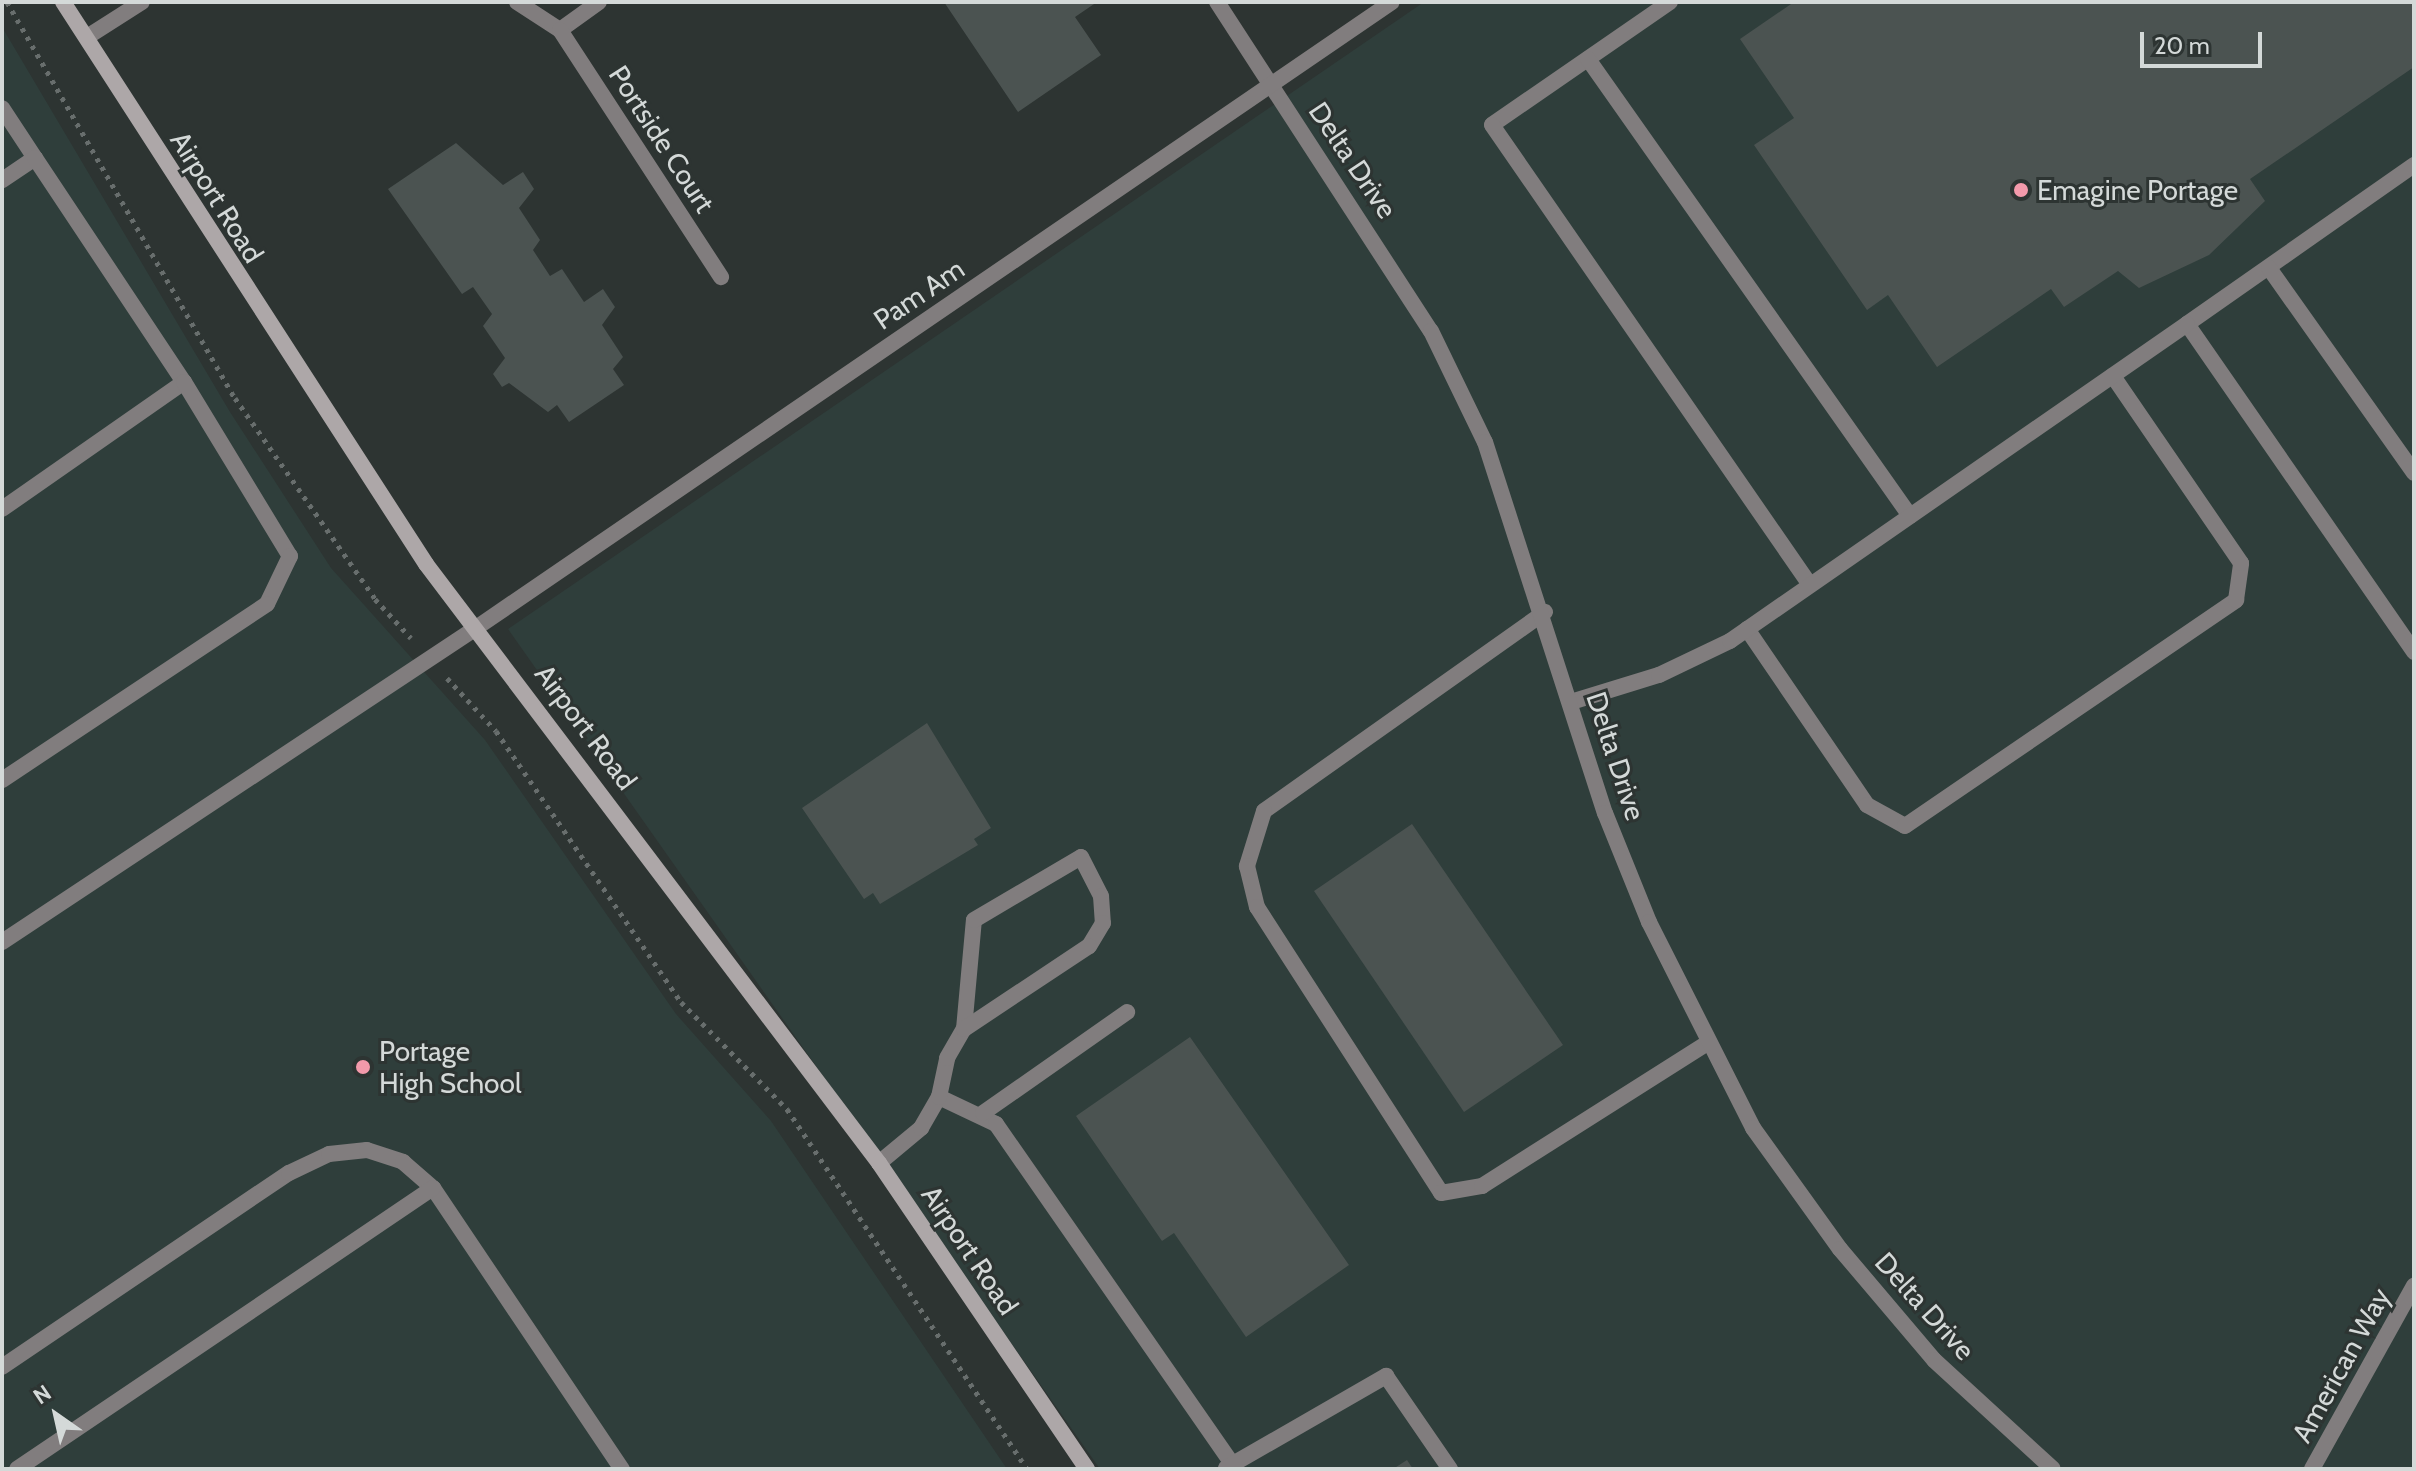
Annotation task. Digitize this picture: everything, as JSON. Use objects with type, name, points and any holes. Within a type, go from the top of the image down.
[{"type":"main road","name":"Airport Road","points":[[63,2],[261,317],[476,628],[879,1163],[1087,1469]]},
{"type":"street","points":[[87,37],[142,2]]},
{"type":"street","points":[[517,2],[560,30],[599,2]]},
{"type":"street","name":"Delta Drive","points":[[1217,2],[1431,331],[1485,442],[1545,612],[1605,813],[1707,1043],[1753,1128],[1840,1249],[1934,1360],[2053,1469]]},
{"type":"street","points":[[1670,2],[1492,125],[1810,585]]},
{"type":"street","name":"Pam Am","points":[[2,942],[476,628],[1388,3]]},
{"type":"street","name":"Portside Court","points":[[560,30],[721,277]]},
{"type":"street","points":[[1588,59],[1910,516]]},
{"type":"street","points":[[2,108],[184,382],[290,556],[267,604],[2,780]]},
{"type":"street","points":[[2,180],[35,158]]},
{"type":"street","points":[[1571,702],[1659,675],[1747,629],[2414,165]]},
{"type":"street","points":[[2269,268],[2414,473]]},
{"type":"street","points":[[2187,324],[2414,652]]},
{"type":"street","points":[[1747,629],[1867,805],[1905,826],[2236,600],[2241,563],[2113,376]]},
{"type":"street","points":[[2,509],[184,382]]},
{"type":"street","points":[[1545,612],[1264,811],[1247,866],[1257,907],[1441,1193],[1482,1186],[1707,1043]]},
{"type":"street","points":[[879,1163],[921,1128],[939,1097],[947,1058],[964,1029],[974,920],[1081,857],[1101,896],[1103,923],[1089,946],[964,1029]]},
{"type":"street","points":[[983,1113],[1127,1012]]},
{"type":"street","points":[[939,1097],[983,1113],[1228,1467],[1386,1376],[1450,1469]]},
{"type":"street","points":[[2,1367],[309,1162],[367,1150],[403,1162],[433,1188],[622,1469]]},
{"type":"street","points":[[17,1469],[433,1188]]},
{"type":"street","name":"American Way","points":[[2312,1469],[2414,1286]]},
{"type":"path","points":[[7,2],[235,398],[375,599],[496,731],[681,1002],[787,1109],[1027,1469]]},
{"type":"shaded area","points":[[1424,2],[2414,2],[2414,1469],[1100,1469],[508,629]]},
{"type":"shaded area","name":"Portage High School","points":[[2,27],[230,412],[331,568],[485,740],[676,1014],[771,1121],[1007,1469],[2,1469]]},
{"type":"building","points":[[944,2],[1097,2],[1075,17],[1101,55],[1018,112]]},
{"type":"building","name":"Emagine Portage","points":[[1794,2],[2414,2],[2414,67],[2250,179],[2265,201],[2209,255],[2139,288],[2118,271],[2064,307],[2051,289],[1937,367],[1888,295],[1867,310],[1754,145],[1794,118],[1740,39]]},
{"type":"building","points":[[456,143],[503,185],[523,172],[534,189],[519,208],[540,240],[533,250],[550,276],[562,269],[584,302],[603,289],[615,307],[602,325],[623,357],[613,369],[624,385],[569,422],[557,405],[548,412],[509,383],[502,387],[493,374],[505,358],[483,326],[492,314],[473,287],[462,294],[388,189]]},
{"type":"building","points":[[927,723],[991,828],[974,839],[978,845],[880,904],[873,893],[864,899],[802,808]]},
{"type":"building","points":[[1412,824],[1563,1045],[1464,1112],[1314,891]]},
{"type":"building","points":[[1190,1037],[1349,1265],[1246,1337],[1174,1233],[1162,1241],[1076,1116]]},
{"type":"building","points":[[1407,1460],[1413,1469],[1393,1469]]},
{"type":"place","name":"Emagine Portage","points":[[2021,190]]},
{"type":"place","name":"Portage High School","points":[[363,1067]]}]
